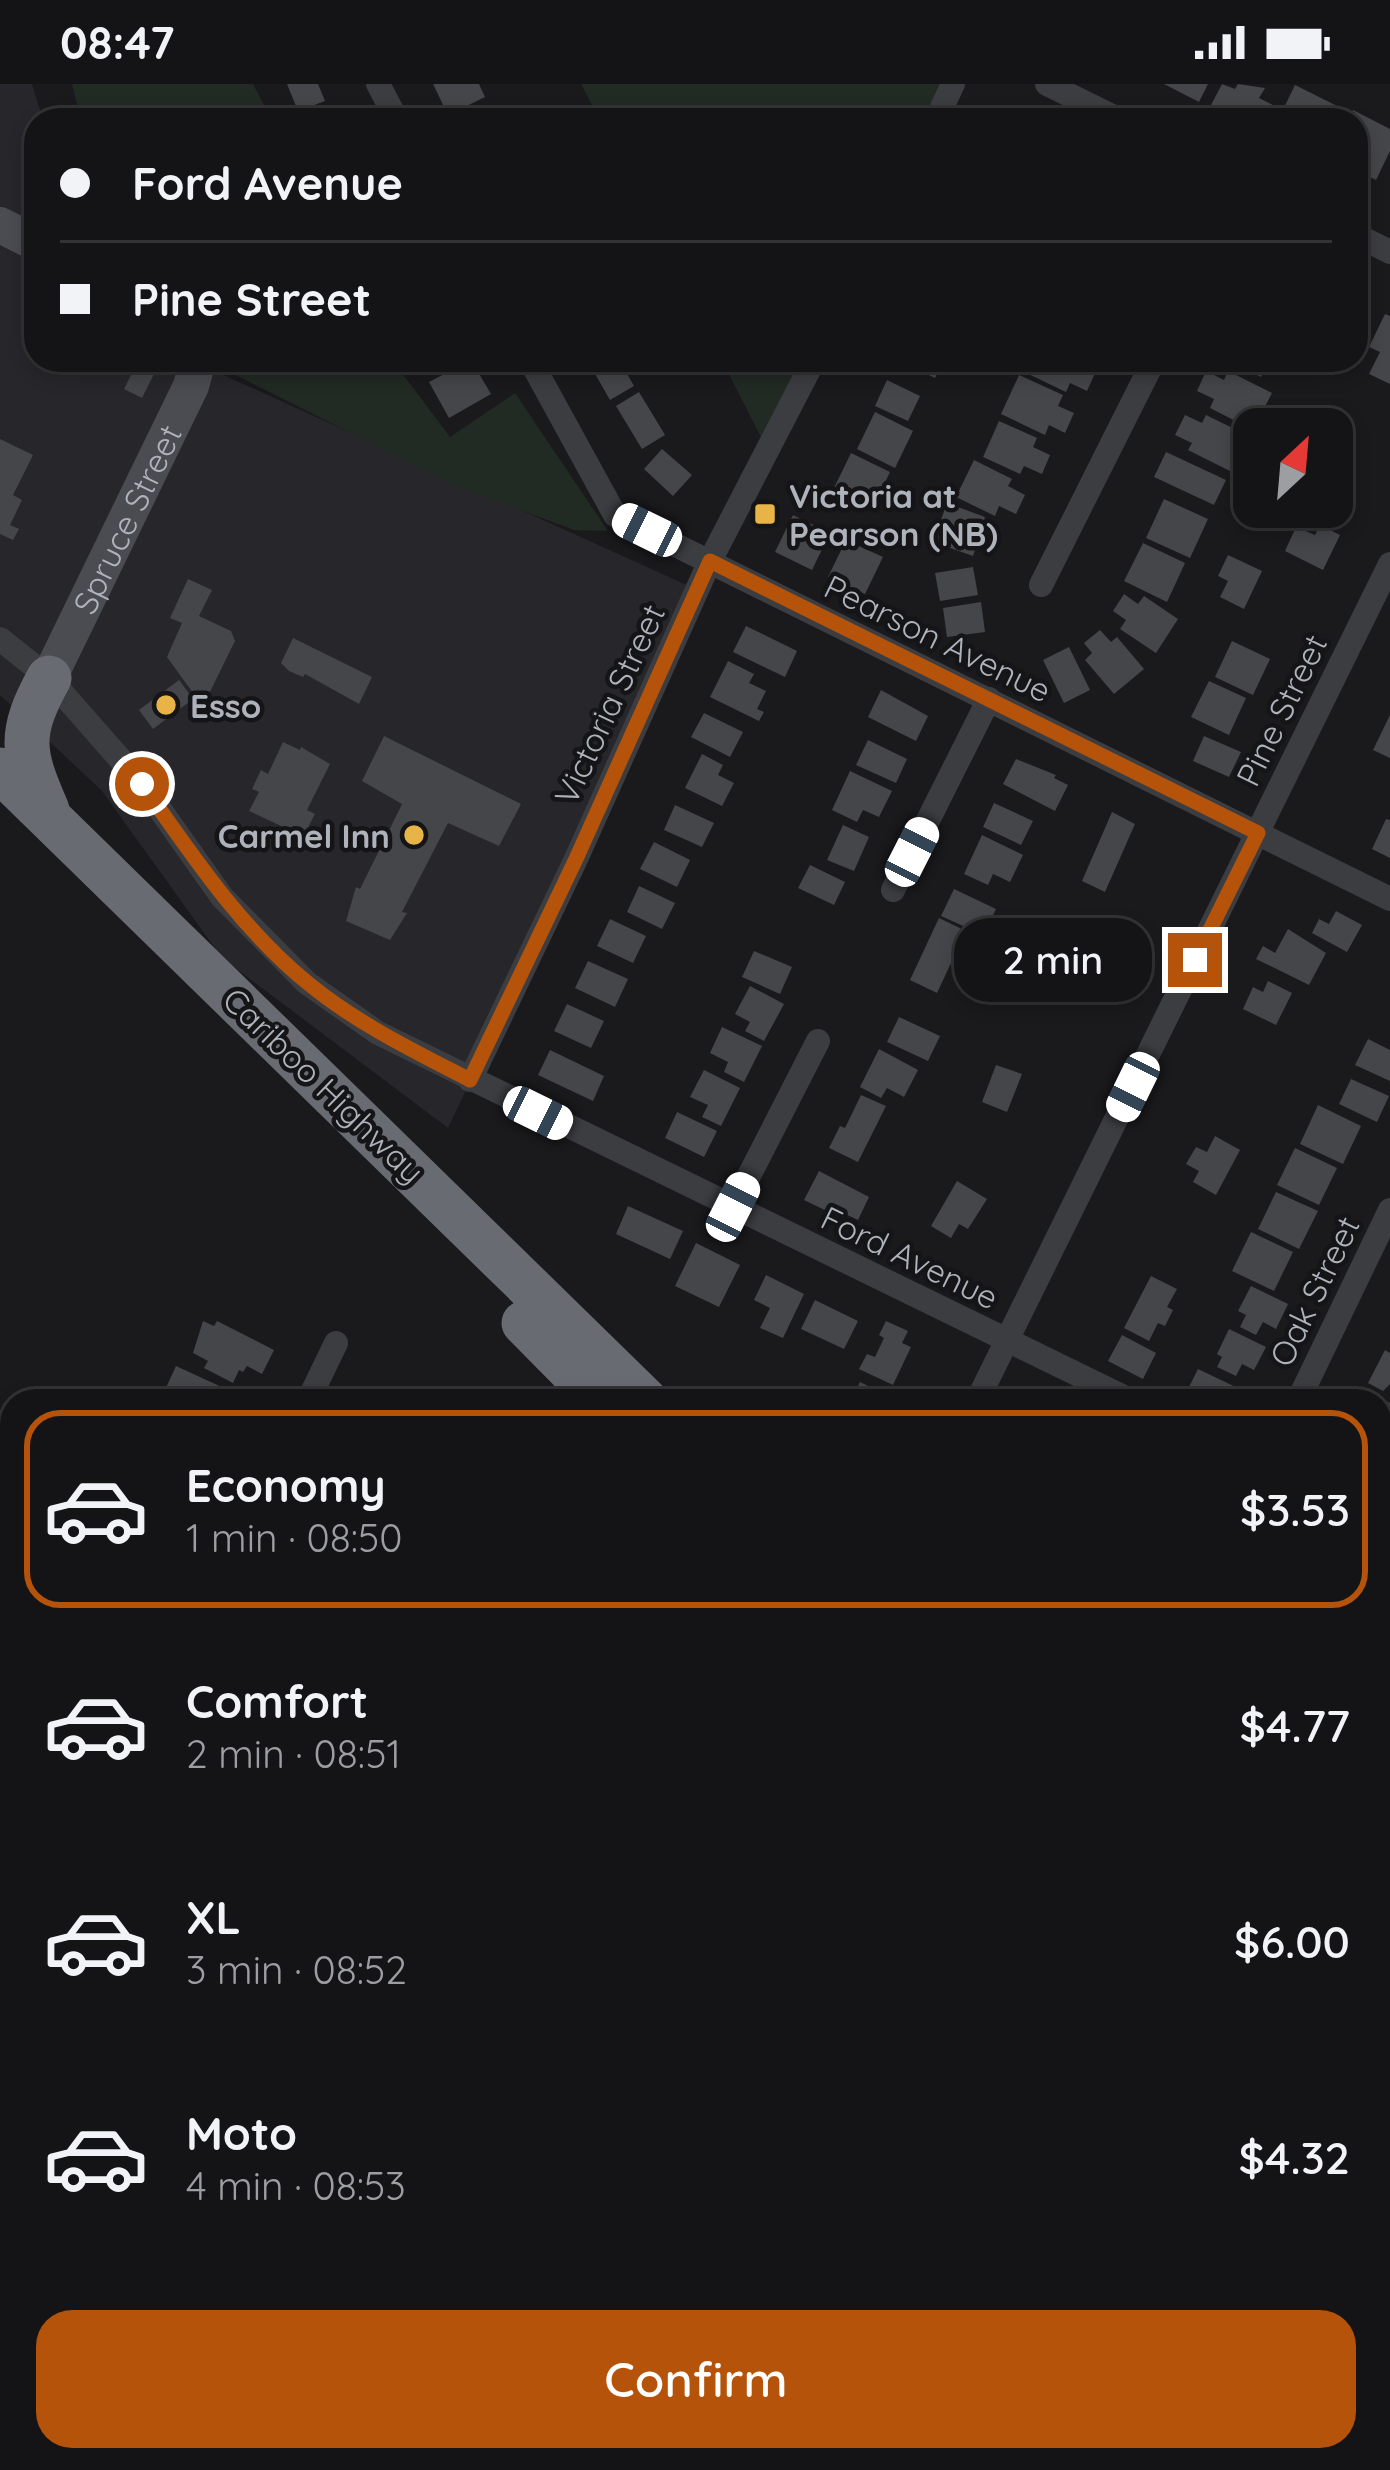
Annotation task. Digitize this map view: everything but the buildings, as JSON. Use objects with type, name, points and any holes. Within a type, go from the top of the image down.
[{"type":"highway","points":[[26,702],[28,765],[50,818]]},
{"type":"highway","name":"Cariboo Highway","points":[[0,770],[634,1389]]},
{"type":"highway","name":"Cariboo Highway","points":[[0,808],[589,1389]]},
{"type":"street","points":[[1047,84],[1096,108]]},
{"type":"street","name":"Spruce Street","points":[[26,702],[194,372]]},
{"type":"street","name":"Pearson Avenue","points":[[537,372],[615,514],[1390,899]]},
{"type":"street","name":"Victoria Street","points":[[470,1080],[710,561],[808,372]]},
{"type":"street","points":[[1041,585],[1148,372]]},
{"type":"street","name":"Pine Street","points":[[983,1389],[1390,564]]},
{"type":"street","name":"Ford Avenue","points":[[0,639],[26,702],[142,784],[222,897],[308,983],[378,1033],[1107,1389]]},
{"type":"street","points":[[892,890],[988,699]]},
{"type":"street","points":[[733,1207],[818,1040]]},
{"type":"street","name":"Oak Street","points":[[1304,1389],[1390,1210]]},
{"type":"street","points":[[314,1389],[336,1343]]},
{"type":"shaded area","points":[[0,84],[32,84],[39,108],[24,108],[24,372],[217,372],[702,592],[448,1128],[222,958],[102,791],[0,695]]},
{"type":"shaded area","points":[[72,84],[253,84],[266,108],[78,108]]},
{"type":"shaded area","points":[[581,84],[950,84],[939,108],[594,108]]},
{"type":"shaded area","points":[[230,372],[401,372],[450,437],[515,393],[608,531],[574,530],[456,486]]},
{"type":"shaded area","points":[[728,372],[811,372],[771,457]]},
{"type":"place","name":"Victoria at Pearson (NB)","points":[[765,514]]},
{"type":"place","name":"Esso","points":[[166,705]]},
{"type":"place","name":"Carmel Inn","points":[[414,835]]},
{"type":"route","points":[[142,784],[222,897],[308,983],[378,1033],[470,1080],[710,561],[1258,833],[1195,960]]}]
